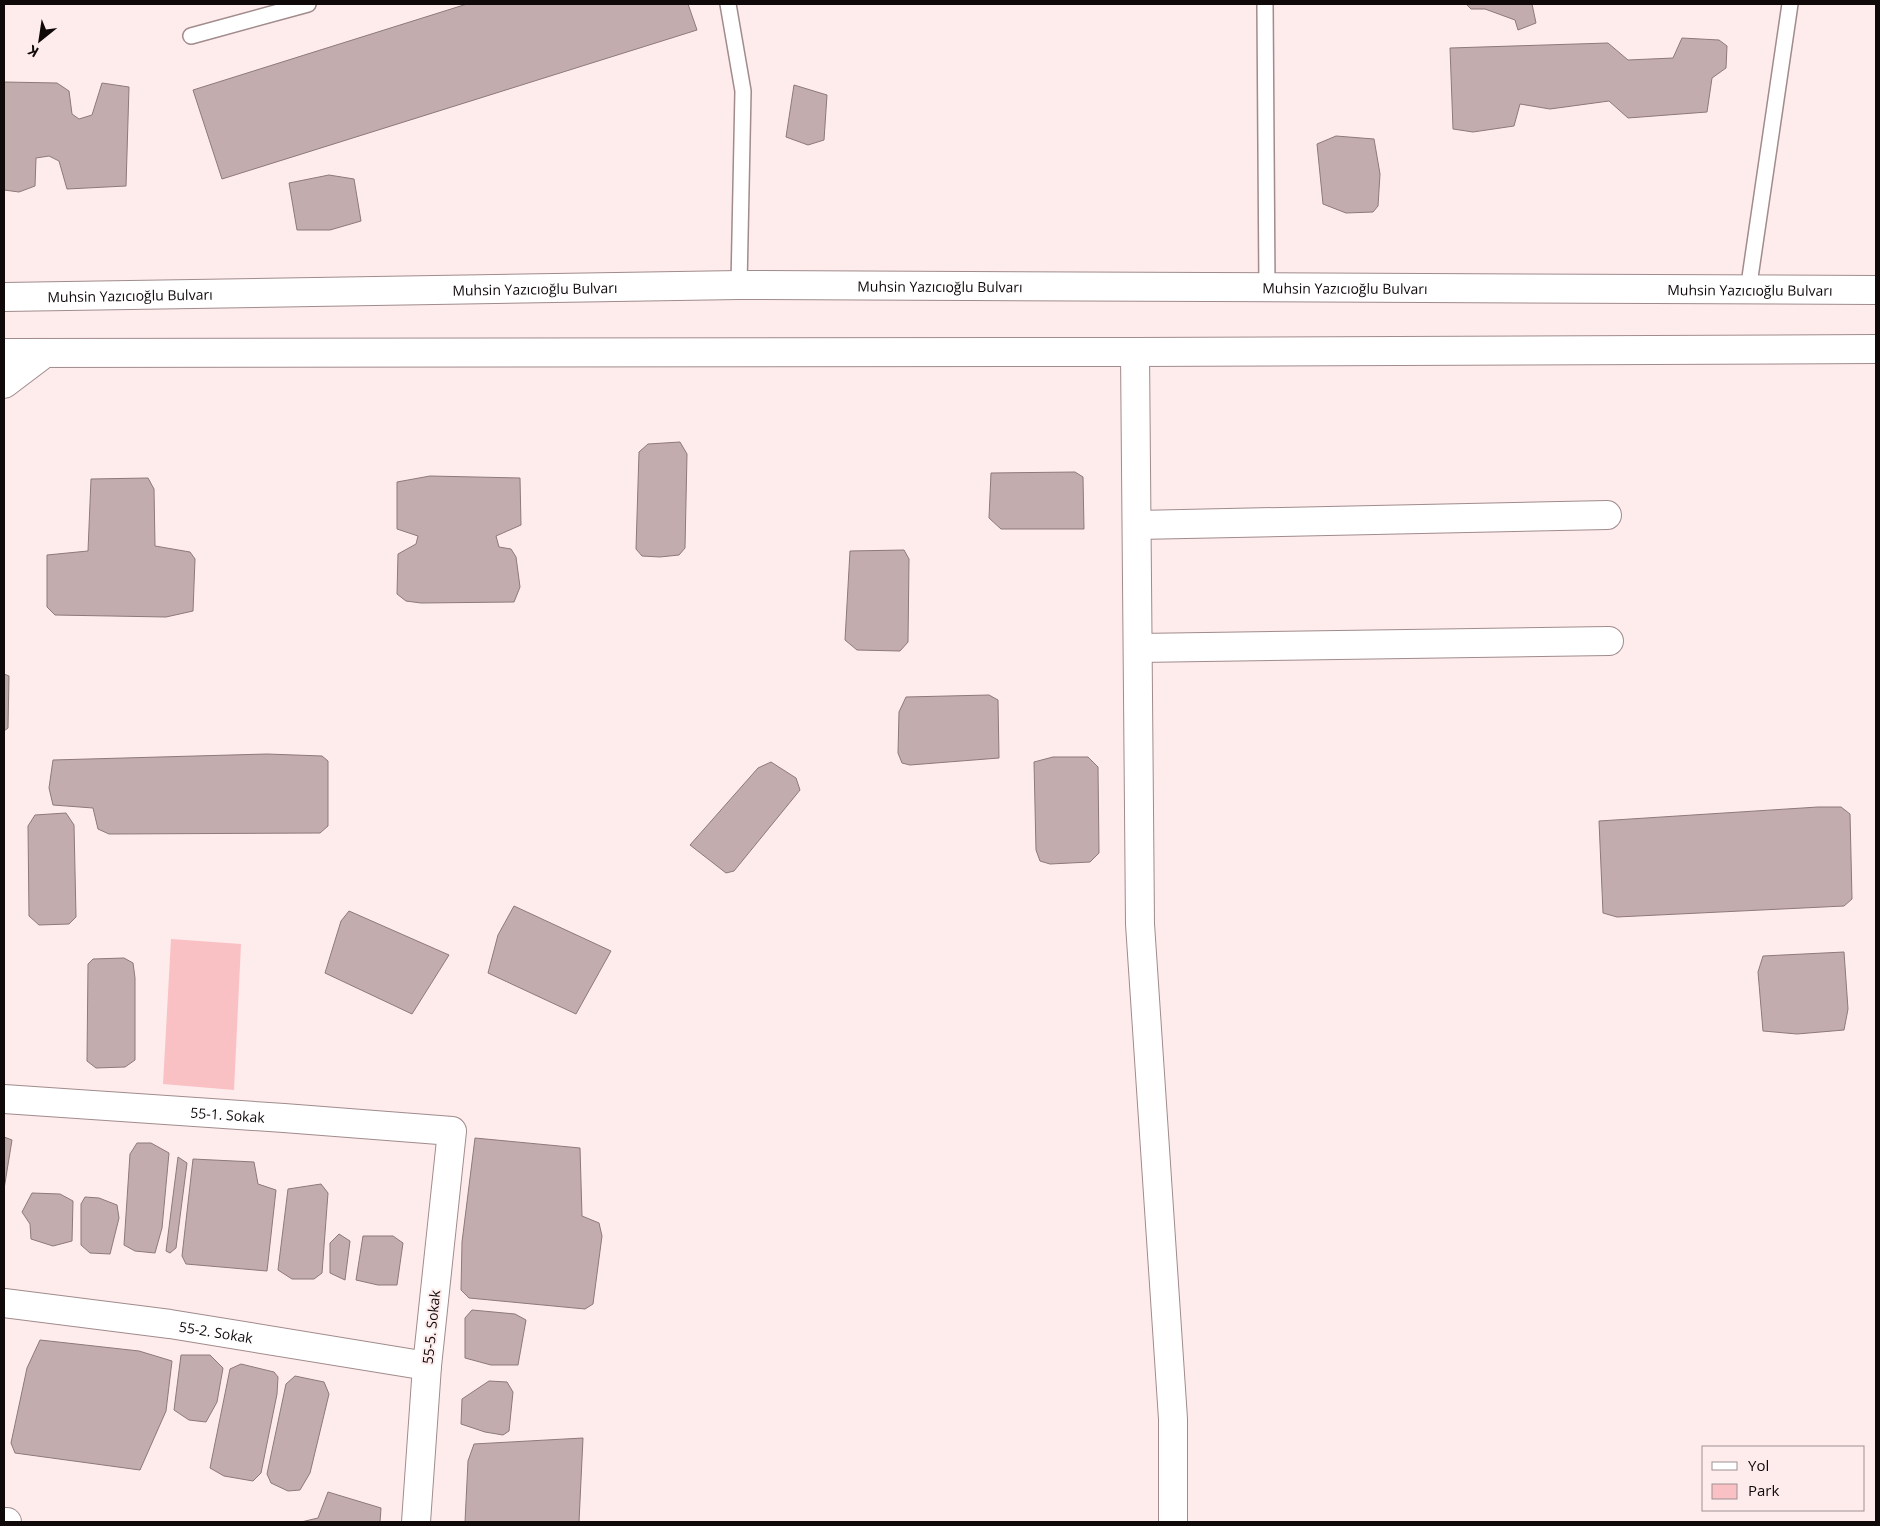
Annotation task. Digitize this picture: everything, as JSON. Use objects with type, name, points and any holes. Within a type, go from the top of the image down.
[{"type":"main road","name":"Muhsin Yazıcıoğlu Bulvarı","points":[[4,296],[739,285],[1267,289],[1876,290]]},
{"type":"main road","points":[[4,353],[1876,349]]},
{"type":"main road","points":[[1135,352],[1140,924],[1172,1419],[1173,1522]]},
{"type":"main road","points":[[4,384],[44,353]]},
{"type":"main road","points":[[1137,524],[1607,515]]},
{"type":"main road","points":[[1138,648],[1609,641]]},
{"type":"main road","name":"55-1. Sokak","points":[[4,1098],[452,1131]]},
{"type":"main road","name":"55-5. Sokak","points":[[416,1522],[427,1366],[452,1131]]},
{"type":"main road","name":"55-2. Sokak","points":[[4,1303],[170,1324],[427,1366]]},
{"type":"lane","points":[[191,36],[308,4]]},
{"type":"lane","points":[[728,4],[743,90],[739,285]]},
{"type":"lane","points":[[1265,4],[1267,289]]},
{"type":"lane","points":[[1748,291],[1790,4]]},
{"type":"green space","points":[[171,939],[241,944],[234,1090],[163,1084]]},
{"type":"building","points":[[467,4],[688,4],[697,30],[222,179],[193,90]]},
{"type":"building","points":[[1466,4],[1532,4],[1536,23],[1518,30],[1515,20],[1485,9],[1471,9]]},
{"type":"building","points":[[1682,38],[1719,40],[1727,46],[1726,68],[1712,78],[1707,112],[1628,118],[1609,101],[1550,109],[1520,104],[1514,126],[1473,132],[1453,129],[1450,48],[1608,43],[1628,60],[1673,58]]},
{"type":"building","points":[[4,82],[57,83],[69,91],[72,114],[79,119],[92,115],[102,83],[129,87],[126,186],[67,189],[59,161],[49,156],[36,158],[35,186],[19,192],[4,190]]},
{"type":"building","points":[[794,85],[827,95],[824,140],[808,145],[786,137]]},
{"type":"building","points":[[1336,136],[1374,139],[1380,174],[1378,206],[1373,212],[1346,213],[1323,204],[1317,144]]},
{"type":"building","points":[[329,175],[354,179],[361,221],[330,230],[297,230],[289,183]]},
{"type":"building","points":[[680,442],[687,454],[685,548],[679,555],[642,556],[636,549],[639,452],[648,444]]},
{"type":"building","points":[[1075,472],[1083,477],[1084,529],[1001,529],[989,518],[991,473]]},
{"type":"building","points":[[430,476],[520,478],[521,525],[496,536],[499,547],[511,549],[516,557],[520,587],[514,602],[421,603],[406,601],[397,594],[398,554],[416,544],[418,536],[397,529],[397,482]]},
{"type":"building","points":[[148,478],[154,489],[155,546],[190,552],[195,559],[193,611],[166,617],[55,615],[47,607],[47,555],[88,551],[91,479]]},
{"type":"building","points":[[904,550],[909,559],[908,642],[900,651],[857,650],[845,640],[850,551]]},
{"type":"building","points":[[4,674],[9,676],[8,728],[4,731]]},
{"type":"building","points":[[989,695],[998,700],[999,758],[910,765],[902,763],[898,753],[899,712],[906,697]]},
{"type":"building","points":[[267,754],[322,756],[328,761],[328,826],[320,833],[109,834],[98,829],[93,808],[53,805],[49,788],[53,760]]},
{"type":"building","points":[[1053,757],[1088,757],[1098,767],[1099,853],[1090,862],[1050,864],[1040,861],[1036,850],[1034,762]]},
{"type":"building","points":[[771,762],[796,778],[800,790],[734,871],[726,873],[690,845],[758,768]]},
{"type":"building","points":[[1841,807],[1850,814],[1852,899],[1844,906],[1617,917],[1603,913],[1599,821]]},
{"type":"building","points":[[66,813],[74,825],[76,917],[69,924],[39,925],[29,916],[28,826],[35,815]]},
{"type":"building","points":[[514,906],[611,951],[576,1014],[488,973],[498,935]]},
{"type":"building","points":[[349,911],[449,955],[412,1014],[325,973],[341,921]]},
{"type":"building","points":[[1844,952],[1848,1009],[1844,1030],[1797,1034],[1763,1031],[1758,972],[1763,956]]},
{"type":"building","points":[[124,958],[133,963],[135,978],[135,1060],[125,1067],[96,1068],[87,1061],[88,964],[93,959]]},
{"type":"building","points":[[4,1137],[12,1140],[4,1189]]},
{"type":"building","points":[[475,1138],[580,1148],[582,1216],[599,1223],[602,1236],[593,1304],[585,1309],[469,1298],[461,1290],[462,1242]]},
{"type":"building","points":[[137,1143],[151,1143],[169,1153],[162,1228],[155,1253],[135,1251],[124,1245],[130,1154]]},
{"type":"building","points":[[178,1157],[187,1163],[176,1248],[170,1253],[166,1251]]},
{"type":"building","points":[[193,1159],[254,1162],[258,1184],[276,1190],[267,1271],[186,1264],[182,1256]]},
{"type":"building","points":[[321,1184],[328,1193],[322,1273],[314,1279],[292,1279],[278,1270],[288,1189]]},
{"type":"building","points":[[32,1193],[60,1194],[73,1201],[72,1241],[53,1246],[31,1239],[30,1224],[22,1212]]},
{"type":"building","points":[[85,1197],[99,1198],[117,1205],[119,1218],[110,1254],[90,1253],[81,1245],[81,1204]]},
{"type":"building","points":[[339,1234],[350,1241],[345,1280],[330,1273],[330,1243]]},
{"type":"building","points":[[363,1236],[393,1236],[403,1243],[397,1285],[378,1285],[356,1280]]},
{"type":"building","points":[[472,1310],[515,1314],[526,1320],[518,1365],[491,1365],[465,1358],[465,1318]]},
{"type":"building","points":[[40,1340],[139,1351],[172,1361],[166,1411],[140,1470],[15,1453],[11,1443],[27,1368]]},
{"type":"building","points":[[181,1355],[210,1355],[223,1368],[217,1402],[206,1422],[189,1420],[174,1410]]},
{"type":"building","points":[[241,1364],[274,1372],[278,1377],[277,1394],[261,1473],[253,1481],[224,1476],[210,1468],[230,1369]]},
{"type":"building","points":[[295,1376],[324,1382],[329,1394],[310,1473],[300,1490],[288,1491],[271,1483],[267,1474],[286,1384]]},
{"type":"building","points":[[489,1381],[507,1382],[513,1392],[509,1431],[503,1435],[485,1432],[461,1424],[462,1399]]},
{"type":"building","points":[[583,1438],[579,1522],[465,1522],[468,1461],[474,1444]]},
{"type":"building","points":[[328,1492],[381,1508],[380,1522],[301,1522],[318,1518]]}]
